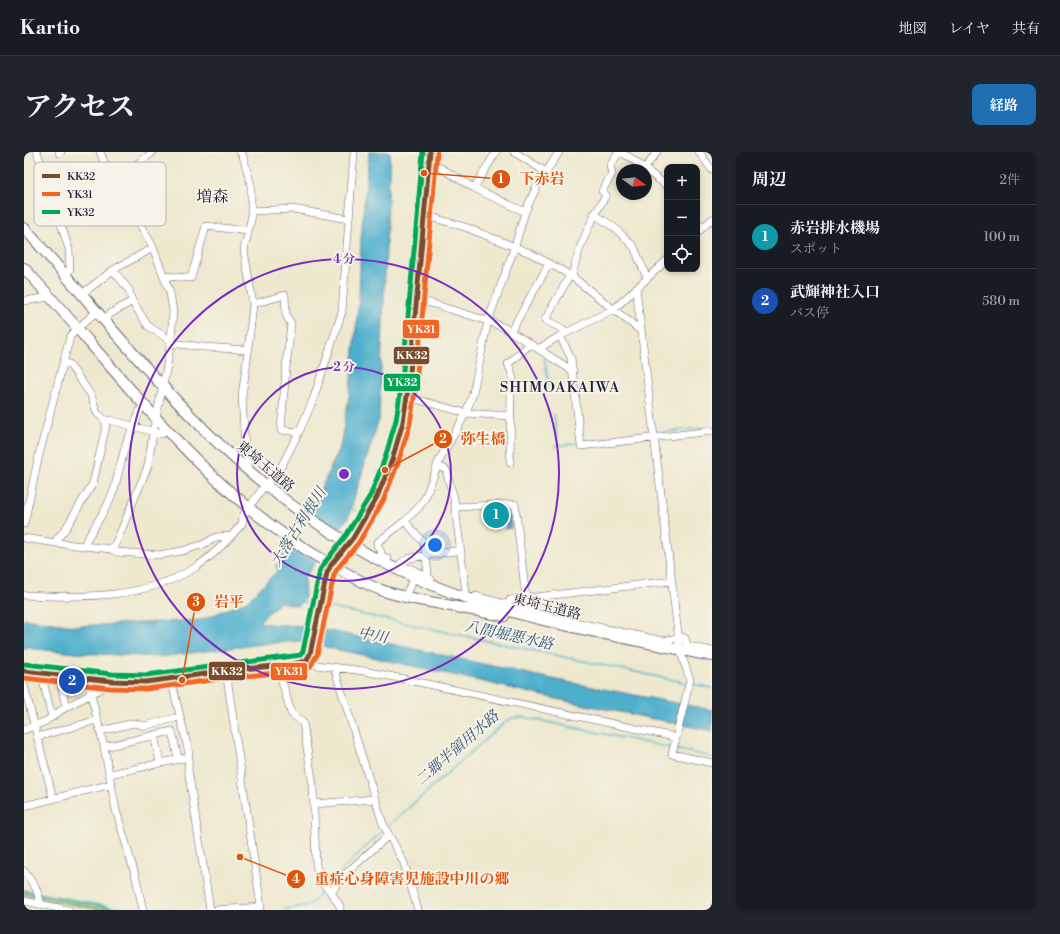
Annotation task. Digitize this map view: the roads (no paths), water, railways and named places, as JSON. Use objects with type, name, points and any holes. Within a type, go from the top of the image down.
[{"type":"highway","name":"東埼玉道路","points":[[24,228],[189,415],[245,468],[308,517],[377,559],[415,574],[465,598],[497,608],[606,635]]},
{"type":"highway","name":"東埼玉道路","points":[[24,268],[156,419],[212,475],[252,511],[299,545],[329,564],[379,590],[404,598],[712,656]]},
{"type":"main road","points":[[24,670],[111,681],[146,682],[300,663],[308,657],[329,564],[370,510],[383,484],[398,438],[408,397],[430,152]]},
{"type":"street","points":[[37,152],[40,162]]},
{"type":"street","points":[[100,152],[104,162]]},
{"type":"street","points":[[139,162],[153,152]]},
{"type":"street","points":[[240,152],[243,156],[251,185],[251,220],[244,250],[252,304],[249,350],[242,396],[245,450],[248,463]]},
{"type":"street","points":[[24,595],[89,595],[121,593],[144,589],[173,579],[194,568],[221,547],[242,524],[243,516],[252,511],[278,473],[299,432],[313,400],[342,312],[354,152]]},
{"type":"street","points":[[474,188],[496,152]]},
{"type":"street","points":[[514,152],[546,172]]},
{"type":"street","points":[[559,152],[533,192],[525,212],[515,246],[488,321],[473,393],[466,413],[437,465],[425,498],[419,507],[405,521],[378,542],[377,545],[381,555],[415,574],[466,593],[556,618],[663,641],[684,638],[689,646],[712,651]]},
{"type":"street","points":[[639,164],[620,152],[610,166],[612,174],[602,191],[606,195],[594,214],[578,251],[571,276],[545,320],[563,329],[563,334],[571,358],[581,446],[712,430]]},
{"type":"street","points":[[648,164],[657,152]]},
{"type":"street","points":[[699,152],[712,170]]},
{"type":"street","points":[[429,161],[474,188],[525,212]]},
{"type":"street","points":[[652,174],[664,184]]},
{"type":"street","points":[[251,211],[293,209],[348,219]]},
{"type":"street","points":[[594,214],[616,228],[634,247],[647,278]]},
{"type":"street","points":[[424,215],[465,227],[515,246],[549,264],[571,276],[641,331]]},
{"type":"street","points":[[700,229],[712,219]]},
{"type":"street","points":[[61,226],[69,249],[70,269],[66,275]]},
{"type":"street","points":[[110,548],[114,546],[118,538],[148,466],[153,432],[171,342],[173,311],[170,293],[153,248],[141,226]]},
{"type":"street","points":[[164,276],[191,278],[206,226],[248,231]]},
{"type":"street","points":[[82,294],[113,270],[153,248]]},
{"type":"street","points":[[538,349],[563,334],[614,309],[664,263]]},
{"type":"street","points":[[511,332],[549,264]]},
{"type":"street","points":[[113,270],[129,290],[132,301],[148,326],[171,342],[204,347],[249,350]]},
{"type":"street","points":[[636,288],[680,650],[690,680],[672,754],[712,763]]},
{"type":"street","points":[[252,304],[285,295],[286,315],[291,324],[281,430],[299,432]]},
{"type":"street","points":[[24,301],[50,297]]},
{"type":"street","points":[[417,299],[488,321],[511,332],[573,371]]},
{"type":"street","points":[[104,319],[132,301]]},
{"type":"street","points":[[24,524],[70,337],[97,311]]},
{"type":"street","points":[[510,463],[511,394],[514,386],[513,374],[508,364],[530,344]]},
{"type":"street","points":[[63,363],[69,364],[92,395],[98,416],[105,420],[162,434]]},
{"type":"street","points":[[408,397],[466,413],[510,416]]},
{"type":"street","points":[[85,546],[114,490],[126,443],[140,410]]},
{"type":"street","points":[[56,543],[57,539],[70,522],[93,483],[106,426],[105,420]]},
{"type":"street","points":[[437,465],[446,470],[454,498],[466,593]]},
{"type":"street","points":[[455,507],[515,504],[526,598]]},
{"type":"street","points":[[405,521],[424,543],[428,573],[427,578]]},
{"type":"street","points":[[24,538],[56,543],[110,548],[117,552],[135,554],[165,554],[204,544],[216,537],[232,536]]},
{"type":"street","points":[[400,565],[402,562],[410,558],[461,550]]},
{"type":"street","points":[[404,598],[415,574]]},
{"type":"street","points":[[509,606],[510,600],[672,580]]},
{"type":"street","points":[[308,657],[316,665],[404,679],[670,736],[676,740]]},
{"type":"street","points":[[279,666],[291,713],[303,723],[314,785],[316,835],[315,858],[320,881],[331,892],[340,906],[340,910]]},
{"type":"street","points":[[334,667],[383,824],[404,863],[418,910]]},
{"type":"street","points":[[216,910],[261,907],[226,671]]},
{"type":"street","points":[[41,673],[52,717]]},
{"type":"street","points":[[59,675],[66,707]]},
{"type":"street","points":[[87,678],[110,774],[116,810],[136,878],[143,909]]},
{"type":"street","points":[[171,679],[189,756],[188,769],[210,910]]},
{"type":"street","points":[[24,730],[52,717],[66,707],[109,685],[111,681]]},
{"type":"street","points":[[24,685],[53,798]]},
{"type":"street","points":[[100,731],[134,723],[145,725],[175,718]]},
{"type":"street","points":[[37,737],[97,720]]},
{"type":"street","points":[[145,725],[151,736],[160,762]]},
{"type":"street","points":[[104,748],[172,731],[178,758]]},
{"type":"street","points":[[110,774],[189,756]]},
{"type":"street","points":[[24,806],[112,784]]},
{"type":"street","points":[[314,804],[375,799]]},
{"type":"street","points":[[331,892],[344,876],[389,835]]},
{"type":"street","points":[[24,871],[41,900]]},
{"type":"street","points":[[24,901],[41,900],[69,910]]},
{"type":"water","points":[[369,152],[390,152],[379,419],[348,518],[304,578],[305,598],[298,606],[280,602],[259,622],[306,626],[557,680],[712,710],[712,731],[561,700],[299,641],[262,644],[160,657],[76,653],[24,648],[24,619],[75,626],[201,620],[247,601],[278,570],[276,566],[313,506],[340,447],[350,391],[359,297],[361,236]]},
{"type":"water","points":[[511,509],[511,528],[504,529],[506,527],[503,516],[504,511],[510,511]]},
{"type":"waterway","points":[[544,356],[549,387]]},
{"type":"waterway","points":[[554,415],[558,445]]},
{"type":"waterway","points":[[657,433],[712,427]]},
{"type":"waterway","points":[[582,442],[652,434]]},
{"type":"waterway","points":[[554,446],[579,443]]},
{"type":"waterway","points":[[349,507],[356,511]]},
{"type":"waterway","name":"八間堀悪水路","points":[[301,602],[317,605]]},
{"type":"waterway","name":"八間堀悪水路","points":[[323,606],[687,683]]},
{"type":"waterway","name":"八間堀悪水路","points":[[692,684],[712,688]]},
{"type":"waterway","points":[[183,706],[186,726]]},
{"type":"waterway","name":"二郷半領用水路","points":[[387,827],[504,723],[512,718],[523,717],[671,748]]},
{"type":"waterway","name":"二郷半領用水路","points":[[675,749],[712,757]]},
{"type":"waterway","name":"二郷半領用水路","points":[[327,886],[384,830]]},
{"type":"waterway","name":"二郷半領用水路","points":[[283,910],[309,905],[325,889]]},
{"type":"waterway","points":[[24,890],[34,892]]},
{"type":"waterway","points":[[40,893],[116,908],[136,910]]},
{"type":"place","name":"下赤岩","points":[[424,173]]},
{"type":"place","name":"弥生橋","points":[[385,470]]},
{"type":"place","name":"赤岩排水機場","points":[[496,515]]},
{"type":"place","name":"岩平","points":[[182,680]]},
{"type":"place","name":"武輝神社入口","points":[[72,681]]},
{"type":"place","name":"重症心身障害児施設中川の郷","points":[[240,857]]},
{"type":"district","name":"増森","points":[[212,196]]},
{"type":"district","name":"SHIMOAKAIWA","points":[[560,387]]},
{"type":"water label","name":"大落古利根川","points":[[298,527]]},
{"type":"water label","name":"中川","points":[[373,635]]}]
